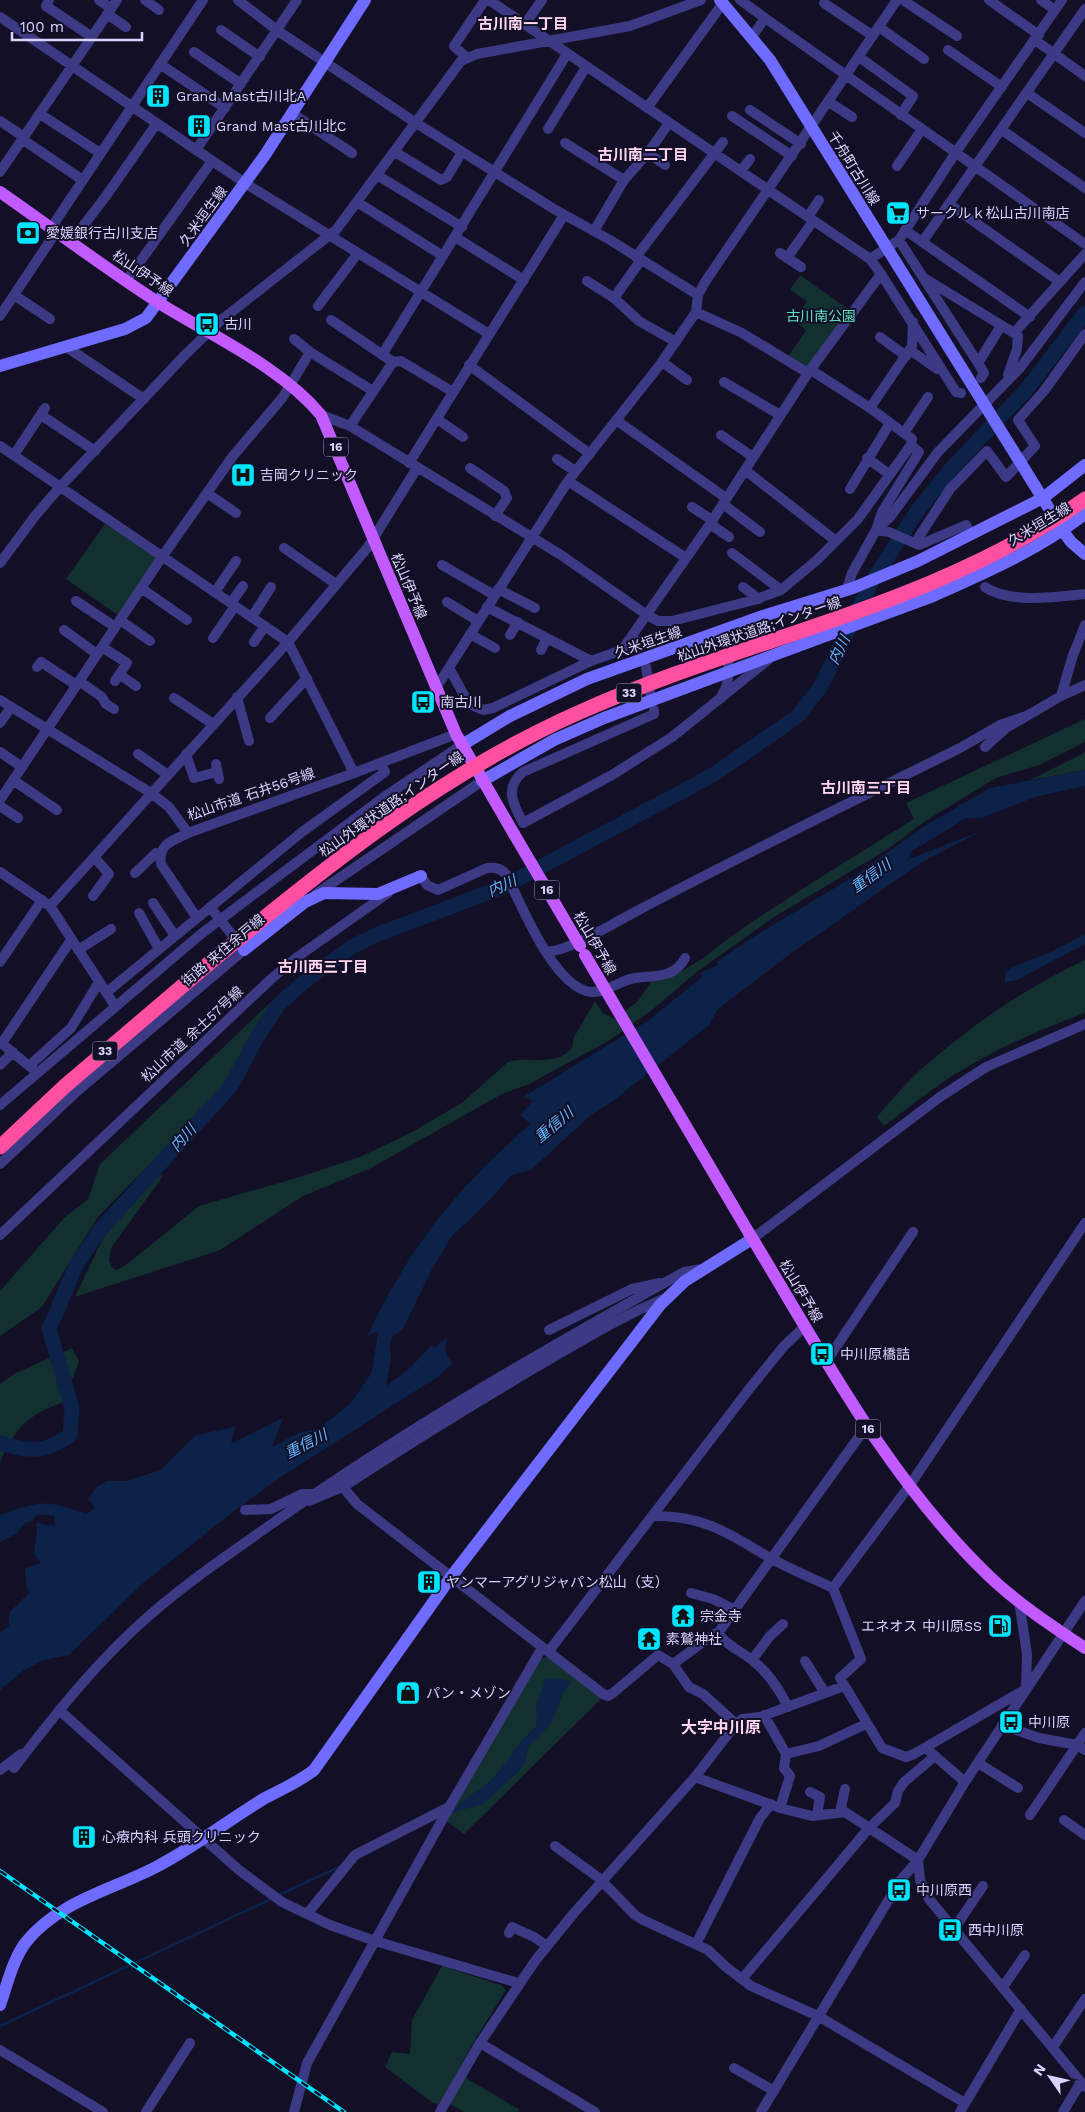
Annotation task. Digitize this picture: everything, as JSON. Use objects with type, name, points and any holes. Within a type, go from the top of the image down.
[{"type":"highway","name":"松山外環状道路;インター線","points":[[0,1147],[79,1074],[213,960],[332,864],[448,782],[529,736],[602,703],[702,665],[848,615],[968,568],[1034,532],[1085,499]]},
{"type":"main road","name":"久米垣生線","points":[[0,366],[125,329],[146,318],[160,303],[293,114],[365,0]]},
{"type":"main road","name":"千舟町古川線","points":[[722,2],[770,60],[984,407],[1018,458]]},
{"type":"main road","name":"松山伊予線","points":[[0,192],[160,303],[244,353],[289,385],[322,415],[459,739],[804,1327],[866,1427],[910,1485],[970,1558],[1019,1601],[1085,1648]]},
{"type":"main road","points":[[1018,458],[1063,531],[1071,542],[1085,554]]},
{"type":"main road","name":"久米垣生線","points":[[459,739],[587,679],[744,623],[850,588],[918,561],[1042,498],[1085,465]]},
{"type":"main road","name":"久米垣生線","points":[[779,652],[900,610],[971,579],[1063,531],[1085,514]]},
{"type":"main road","points":[[482,780],[554,740],[644,702],[779,652]]},
{"type":"main road","name":"松山市道 余土57号線","points":[[398,887],[421,876]]},
{"type":"main road","points":[[305,902],[324,893],[378,894],[398,887]]},
{"type":"main road","name":"街路 来住余戸線","points":[[244,950],[305,902]]},
{"type":"main road","points":[[0,2005],[20,1952],[40,1928],[83,1899],[156,1868],[204,1840],[265,1798],[301,1780],[314,1770],[451,1577],[667,1297],[685,1281],[750,1236]]},
{"type":"street","points":[[49,0],[46,6],[92,37]]},
{"type":"street","points":[[99,0],[112,8],[126,27]]},
{"type":"street","points":[[145,0],[159,10]]},
{"type":"street","points":[[0,316],[54,230],[81,180],[133,106],[203,0]]},
{"type":"street","points":[[238,0],[278,31],[416,123],[698,295]]},
{"type":"street","points":[[196,150],[278,31],[297,0]]},
{"type":"street","points":[[466,58],[454,46],[487,0],[870,259],[913,322],[956,392],[961,393]]},
{"type":"street","points":[[525,24],[542,0]]},
{"type":"street","points":[[0,564],[35,516],[60,487],[209,332],[330,236],[395,152],[461,61],[466,58],[547,40],[630,26],[701,0]]},
{"type":"street","points":[[740,0],[1085,244]]},
{"type":"street","points":[[436,688],[568,481],[676,342],[696,312],[698,295],[898,0],[957,36]]},
{"type":"street","points":[[989,0],[1085,76]]},
{"type":"street","points":[[1041,0],[1055,10]]},
{"type":"street","points":[[870,259],[899,240],[956,152],[1062,0]]},
{"type":"street","points":[[647,108],[722,2]]},
{"type":"street","points":[[824,3],[924,59]]},
{"type":"street","points":[[0,172],[112,8]]},
{"type":"street","points":[[923,241],[1028,93],[1054,53],[1083,15]]},
{"type":"street","points":[[0,17],[245,183],[489,334]]},
{"type":"street","points":[[751,38],[765,18]]},
{"type":"street","points":[[221,30],[260,57]]},
{"type":"street","points":[[948,50],[1002,87]]},
{"type":"street","points":[[194,52],[242,84]]},
{"type":"street","points":[[382,355],[568,54]]},
{"type":"street","points":[[859,57],[913,96],[901,115]]},
{"type":"street","points":[[160,64],[225,108]]},
{"type":"street","points":[[548,129],[586,67]]},
{"type":"street","points":[[1028,93],[1085,133]]},
{"type":"street","points":[[829,102],[852,117]]},
{"type":"street","points":[[750,110],[801,144]]},
{"type":"street","points":[[40,114],[100,153]]},
{"type":"street","points":[[293,114],[352,154]]},
{"type":"street","points":[[732,116],[792,156]]},
{"type":"street","points":[[0,121],[81,180]]},
{"type":"street","points":[[71,242],[157,123]]},
{"type":"street","points":[[594,231],[624,180],[648,153],[669,123]]},
{"type":"street","points":[[903,162],[922,129]]},
{"type":"street","points":[[1002,130],[1085,188]]},
{"type":"street","points":[[614,298],[639,258],[723,142]]},
{"type":"street","points":[[565,143],[583,149],[624,180]]},
{"type":"street","points":[[395,152],[441,180],[447,177],[462,152]]},
{"type":"street","points":[[648,153],[665,166]]},
{"type":"street","points":[[741,172],[750,159]]},
{"type":"street","points":[[127,280],[212,161]]},
{"type":"street","points":[[377,175],[462,226]]},
{"type":"street","points":[[801,267],[784,255],[810,219],[819,200]]},
{"type":"street","points":[[357,202],[443,256]]},
{"type":"street","points":[[949,204],[1060,282]]},
{"type":"street","points":[[0,962],[46,903],[94,857],[288,642],[374,540],[437,418],[564,215]]},
{"type":"street","points":[[905,230],[1030,316]]},
{"type":"street","points":[[455,237],[524,280]]},
{"type":"street","points":[[899,240],[984,373],[981,378]]},
{"type":"street","points":[[318,306],[358,253]]},
{"type":"street","points":[[1014,333],[1085,254]]},
{"type":"street","points":[[450,668],[469,704],[483,710],[492,708],[591,661],[622,650],[711,522],[809,372],[881,274]]},
{"type":"street","points":[[924,278],[1018,336],[1018,349],[1009,375],[1002,387]]},
{"type":"street","points":[[587,280],[614,298],[639,320],[676,342]]},
{"type":"street","points":[[876,530],[890,517],[938,452],[1020,368],[1085,282]]},
{"type":"street","points":[[14,296],[50,319]]},
{"type":"street","points":[[696,312],[742,333],[809,372],[870,408],[912,438],[913,446],[919,452],[882,512],[876,530],[852,573],[850,588]]},
{"type":"street","points":[[330,320],[393,362],[401,361],[453,392]]},
{"type":"street","points":[[870,408],[912,346],[913,322]]},
{"type":"street","points":[[978,363],[1002,326]]},
{"type":"street","points":[[913,543],[950,489],[987,450],[1006,477],[1018,458],[1035,446],[1018,420],[1044,391],[1085,334]]},
{"type":"street","points":[[880,337],[936,369]]},
{"type":"street","points":[[294,339],[310,352],[373,392]]},
{"type":"street","points":[[65,346],[144,398]]},
{"type":"street","points":[[0,800],[3,788],[13,780],[22,767],[162,557],[233,456],[283,397],[310,352]]},
{"type":"street","points":[[350,426],[393,362]]},
{"type":"street","points":[[662,362],[687,380]]},
{"type":"street","points":[[469,365],[590,454]]},
{"type":"street","points":[[724,382],[780,415]]},
{"type":"street","points":[[904,433],[928,397]]},
{"type":"street","points":[[14,455],[43,412],[95,451]]},
{"type":"street","points":[[322,415],[350,426],[560,555],[658,621],[672,621],[759,599],[781,590],[817,560],[858,520],[890,474],[913,446]]},
{"type":"street","points":[[437,418],[463,437]]},
{"type":"street","points":[[616,420],[724,501],[760,532]]},
{"type":"street","points":[[850,489],[867,464],[867,458],[890,422]]},
{"type":"street","points":[[721,435],[753,456]]},
{"type":"street","points":[[0,446],[288,642],[354,774]]},
{"type":"street","points":[[867,458],[890,474]]},
{"type":"street","points":[[557,459],[576,471]]},
{"type":"street","points":[[470,468],[504,491],[506,498],[494,516]]},
{"type":"street","points":[[745,470],[836,541]]},
{"type":"street","points":[[568,481],[686,558]]},
{"type":"street","points":[[207,493],[236,513]]},
{"type":"street","points":[[692,507],[729,538]]},
{"type":"street","points":[[876,530],[889,532],[919,545],[966,525],[971,535]]},
{"type":"street","points":[[284,548],[336,584]]},
{"type":"street","points":[[732,553],[781,590]]},
{"type":"street","points":[[215,592],[236,561]]},
{"type":"street","points":[[442,564],[496,592],[535,608]]},
{"type":"street","points":[[213,638],[243,586]]},
{"type":"street","points":[[252,617],[271,587]]},
{"type":"street","points":[[743,587],[759,599]]},
{"type":"street","points":[[985,587],[1001,596],[1013,597],[1085,594]]},
{"type":"street","points":[[141,588],[188,620]]},
{"type":"street","points":[[76,601],[150,641]]},
{"type":"street","points":[[447,602],[478,621]]},
{"type":"street","points":[[487,607],[591,661]]},
{"type":"street","points":[[510,635],[518,622]]},
{"type":"street","points":[[717,703],[726,688],[728,646],[733,634],[744,623]]},
{"type":"street","points":[[1062,696],[1072,655],[1085,625]]},
{"type":"street","points":[[254,642],[264,626]]},
{"type":"street","points":[[64,630],[127,663],[118,678],[136,686]]},
{"type":"street","points":[[470,634],[495,648]]},
{"type":"street","points":[[631,637],[642,645]]},
{"type":"street","points":[[541,650],[547,638]]},
{"type":"street","points":[[654,710],[654,714],[523,772],[516,778],[511,802],[523,823],[612,775],[672,737],[717,703],[760,665],[779,652]]},
{"type":"street","points":[[37,667],[41,662],[102,697],[106,704],[114,709]]},
{"type":"street","points":[[646,666],[650,693]]},
{"type":"street","points":[[270,718],[307,678]]},
{"type":"street","points":[[985,747],[1006,728],[1023,717],[1085,685]]},
{"type":"street","points":[[237,697],[249,741]]},
{"type":"street","points":[[174,698],[213,724]]},
{"type":"street","name":"松山市道 石井56号線","points":[[0,700],[151,793],[169,807],[188,833],[382,763],[459,739]]},
{"type":"street","points":[[0,723],[11,707]]},
{"type":"street","points":[[546,951],[556,950],[588,937],[669,893],[960,748],[977,736],[1023,717]]},
{"type":"street","name":"街路 来住余戸線","points":[[0,1104],[220,920],[459,739]]},
{"type":"street","points":[[0,752],[22,767]]},
{"type":"street","points":[[138,754],[168,775]]},
{"type":"street","points":[[186,754],[194,778],[217,772]]},
{"type":"street","points":[[106,992],[302,832],[385,772],[382,763]]},
{"type":"street","points":[[13,780],[57,810]]},
{"type":"street","name":"街路 来住余戸線","points":[[305,902],[482,780]]},
{"type":"street","points":[[0,806],[18,818]]},
{"type":"street","points":[[188,833],[165,844],[160,854],[161,864],[197,918]]},
{"type":"street","points":[[135,873],[156,853],[160,854]]},
{"type":"street","points":[[94,857],[110,874],[94,896]]},
{"type":"street","points":[[421,876],[427,885],[438,890],[487,868],[495,867],[501,870],[506,874],[546,951],[567,980],[588,991],[596,992],[635,978],[664,975],[681,966],[684,958]]},
{"type":"street","points":[[1,874],[46,903],[115,1006]]},
{"type":"street","name":"松山市道 余土57号線","points":[[0,1235],[270,980],[296,958],[398,887]]},
{"type":"street","points":[[159,949],[150,905],[174,936]]},
{"type":"street","points":[[210,907],[244,950]]},
{"type":"street","points":[[78,950],[111,929]]},
{"type":"street","points":[[37,1073],[1,1042],[71,940]]},
{"type":"street","name":"街路 来住余戸線","points":[[0,1164],[74,1094],[244,950]]},
{"type":"street","points":[[30,1065],[70,1028],[99,982]]},
{"type":"street","points":[[750,1236],[940,1097],[986,1068],[1085,1024]]},
{"type":"street","points":[[0,1065],[13,1052]]},
{"type":"street","points":[[832,1588],[910,1485],[1085,1222]]},
{"type":"street","points":[[826,1362],[913,1232]]},
{"type":"street","points":[[14,1768],[59,1710],[114,1650],[151,1614],[200,1575],[302,1502],[447,1408],[684,1272],[703,1269]]},
{"type":"street","points":[[549,1330],[632,1289],[655,1283],[663,1284]]},
{"type":"street","points":[[302,1502],[317,1499],[343,1487],[525,1374],[631,1312],[667,1297]]},
{"type":"street","points":[[294,2112],[307,2063],[449,1808],[546,1650],[653,1516],[750,1388],[784,1346],[804,1327]]},
{"type":"street","points":[[673,1664],[714,1634],[718,1634],[866,1427]]},
{"type":"street","points":[[343,1487],[357,1504],[603,1694],[608,1696],[654,1657],[662,1656],[673,1664],[689,1687],[703,1694],[736,1724]]},
{"type":"street","points":[[245,1510],[271,1509],[302,1494],[314,1494]]},
{"type":"street","points":[[653,1516],[669,1516],[712,1525],[727,1531],[771,1558],[832,1588],[861,1659],[840,1678],[882,1748],[906,1756],[926,1748],[956,1728],[1026,1689]]},
{"type":"street","points":[[691,1593],[713,1599],[734,1610]]},
{"type":"street","points":[[1019,1601],[1028,1654],[1026,1689]]},
{"type":"street","points":[[762,2112],[900,1881],[918,1860],[965,1782],[1085,1601]]},
{"type":"street","points":[[752,1660],[770,1636],[783,1624]]},
{"type":"street","points":[[718,1634],[723,1641],[752,1660],[776,1685],[788,1707]]},
{"type":"street","points":[[805,1661],[825,1693]]},
{"type":"street","points":[[440,2112],[518,1983],[547,1946],[695,1778],[736,1724],[742,1719],[764,1715],[844,1686]]},
{"type":"street","points":[[59,1710],[204,1840],[267,1893],[308,1914],[375,1941],[518,1983]]},
{"type":"street","points":[[696,1944],[760,1818],[775,1806],[790,1776],[784,1768],[786,1754],[764,1715]]},
{"type":"street","points":[[786,1754],[819,1746],[866,1724]]},
{"type":"street","points":[[1002,1725],[1039,1738],[1081,1748]]},
{"type":"street","points":[[1030,1815],[1081,1748],[1085,1734]]},
{"type":"street","points":[[926,1748],[965,1782]]},
{"type":"street","points":[[0,1770],[18,1755],[25,1754]]},
{"type":"street","points":[[742,1979],[869,1828],[895,1804],[898,1791],[904,1782],[935,1756]]},
{"type":"street","points":[[978,1763],[1018,1788]]},
{"type":"street","points":[[695,1778],[775,1806],[817,1815],[840,1812],[852,1815],[918,1860]]},
{"type":"street","points":[[840,1812],[845,1789]]},
{"type":"street","points":[[810,1792],[820,1797],[817,1815]]},
{"type":"street","points":[[308,1914],[350,1861],[449,1808]]},
{"type":"street","points":[[1064,1820],[1085,1835]]},
{"type":"street","points":[[555,1846],[603,1882],[635,1915],[684,1941],[708,1950],[742,1979],[818,2016],[962,2108],[1021,2009]]},
{"type":"street","points":[[918,1860],[918,1871],[923,1890],[1083,2084],[1063,2112]]},
{"type":"street","points":[[954,1929],[983,1886]]},
{"type":"street","points":[[509,1933],[512,1927],[534,1937],[547,1946]]},
{"type":"street","points":[[1003,1987],[1025,1955]]},
{"type":"street","points":[[1053,2047],[1085,1999]]},
{"type":"street","points":[[146,2112],[190,2042]]},
{"type":"street","points":[[480,2043],[595,2112]]},
{"type":"street","points":[[0,2050],[103,2112]]},
{"type":"street","points":[[734,2068],[774,2091]]},
{"type":"green space","name":"古川南公園","points":[[800,275],[851,311],[808,369],[788,357],[806,330],[794,321],[807,301],[790,290]]},
{"type":"green space","points":[[105,524],[156,558],[118,615],[66,579]]},
{"type":"green space","points":[[1085,719],[1085,742],[1039,765],[996,778],[924,822],[888,849],[774,917],[698,971],[652,1010],[610,1040],[529,1084],[502,1094],[371,1168],[303,1196],[220,1250],[75,1297],[103,1238],[159,1174],[163,1176],[111,1248],[109,1260],[112,1268],[117,1270],[126,1265],[199,1206],[303,1176],[360,1157],[412,1132],[463,1102],[508,1062],[559,1057],[573,1046],[573,1039],[595,1001],[603,1013],[615,1019],[637,1002],[652,981],[665,978],[689,967],[767,912],[914,819],[906,803]]},
{"type":"green space","points":[[1084,753],[1085,770],[1030,780]]},
{"type":"green space","points":[[1085,960],[1085,1013],[1026,1037],[983,1058],[936,1087],[884,1126],[877,1117],[918,1072],[956,1040],[1019,996]]},
{"type":"green space","points":[[272,1001],[236,1063],[227,1085],[97,1218],[42,1307],[0,1336],[0,1291],[64,1218],[88,1199],[100,1164]]},
{"type":"green space","points":[[72,1348],[79,1361],[64,1402],[40,1412],[24,1423],[12,1439],[0,1462],[0,1384],[14,1374]]},
{"type":"green space","points":[[552,1658],[602,1698],[464,1834],[445,1820],[540,1659]]},
{"type":"green space","points":[[442,1966],[501,1985],[506,1990],[473,2043],[442,2101],[438,2104],[433,2103],[385,2067],[392,2052],[410,2054],[412,2020]]},
{"type":"green space","points":[[464,2077],[520,2110],[519,2112],[464,2112],[450,2104]]},
{"type":"water","name":"重信川","points":[[1085,770],[1085,786],[1035,797],[982,818],[966,818],[912,851],[907,860],[981,831],[922,862],[786,957],[717,1010],[709,1025],[613,1101],[590,1116],[531,1170],[512,1175],[487,1203],[451,1237],[430,1273],[402,1331],[393,1336],[390,1342],[391,1360],[386,1386],[410,1368],[433,1344],[434,1348],[447,1338],[445,1351],[452,1364],[439,1376],[284,1475],[238,1508],[142,1584],[69,1655],[44,1660],[24,1670],[0,1690],[0,1633],[9,1626],[9,1613],[30,1592],[26,1586],[25,1568],[41,1563],[34,1554],[36,1523],[55,1526],[54,1516],[38,1514],[31,1522],[26,1522],[16,1534],[0,1542],[0,1515],[25,1507],[43,1504],[61,1506],[86,1514],[95,1508],[88,1499],[98,1486],[107,1481],[126,1481],[160,1470],[196,1435],[235,1427],[231,1444],[283,1418],[272,1447],[298,1433],[320,1428],[351,1403],[372,1372],[378,1332],[368,1335],[400,1274],[418,1246],[458,1195],[480,1171],[531,1124],[520,1115],[533,1101],[523,1097],[649,1020],[702,977],[700,973],[718,965],[718,961],[750,939],[851,878],[925,826],[990,788]]},
{"type":"water","points":[[1085,934],[1085,944],[1017,980],[1005,982],[1005,973],[1013,967],[1051,952]]},
{"type":"water","points":[[548,1678],[569,1680],[571,1683],[564,1691],[551,1724],[529,1746],[525,1762],[519,1771],[483,1804],[452,1813],[460,1804],[491,1780],[534,1729],[537,1720],[536,1704],[544,1680]]},
{"type":"waterway","name":"内川","points":[[0,1443],[36,1450],[52,1446],[70,1435],[72,1408],[49,1329],[76,1266],[99,1231],[231,1086],[257,1037],[278,1005],[304,982],[353,946],[376,935],[503,887],[713,775],[798,716],[821,686],[871,583],[918,510],[951,469],[1026,390],[1085,313]]},
{"type":"waterway","points":[[279,1895],[341,1866]]},
{"type":"waterway","points":[[0,2026],[269,1900]]},
{"type":"railway","points":[[0,1871],[344,2112]]},
{"type":"place","name":"Grand Mast古川北A","points":[[158,96]]},
{"type":"place","name":"Grand Mast古川北C","points":[[199,126]]},
{"type":"place","name":"サークルｋ松山古川南店","points":[[898,213]]},
{"type":"place","name":"愛媛銀行古川支店","points":[[28,233]]},
{"type":"place","name":"古川","points":[[207,324]]},
{"type":"place","name":"吉岡クリニック","points":[[243,475]]},
{"type":"place","name":"南古川","points":[[423,702]]},
{"type":"place","name":"中川原橋詰","points":[[822,1354]]},
{"type":"place","name":"ヤンマーアグリジャパン松山（支）","points":[[429,1582]]},
{"type":"place","name":"宗金寺","points":[[683,1616]]},
{"type":"place","name":"エネオス 中川原SS","points":[[1000,1626]]},
{"type":"place","name":"素鷲神社","points":[[649,1639]]},
{"type":"place","name":"パン・メゾン","points":[[408,1693]]},
{"type":"place","name":"中川原","points":[[1011,1722]]},
{"type":"place","name":"心療内科 兵頭クリニック","points":[[84,1837]]},
{"type":"place","name":"中川原西","points":[[899,1890]]},
{"type":"place","name":"西中川原","points":[[950,1930]]},
{"type":"district","name":"古川南一丁目","points":[[523,24]]},
{"type":"district","name":"古川南二丁目","points":[[643,155]]},
{"type":"district","name":"古川南三丁目","points":[[866,788]]},
{"type":"district","name":"古川西三丁目","points":[[323,967]]},
{"type":"district","name":"大字中川原","points":[[721,1727]]}]
